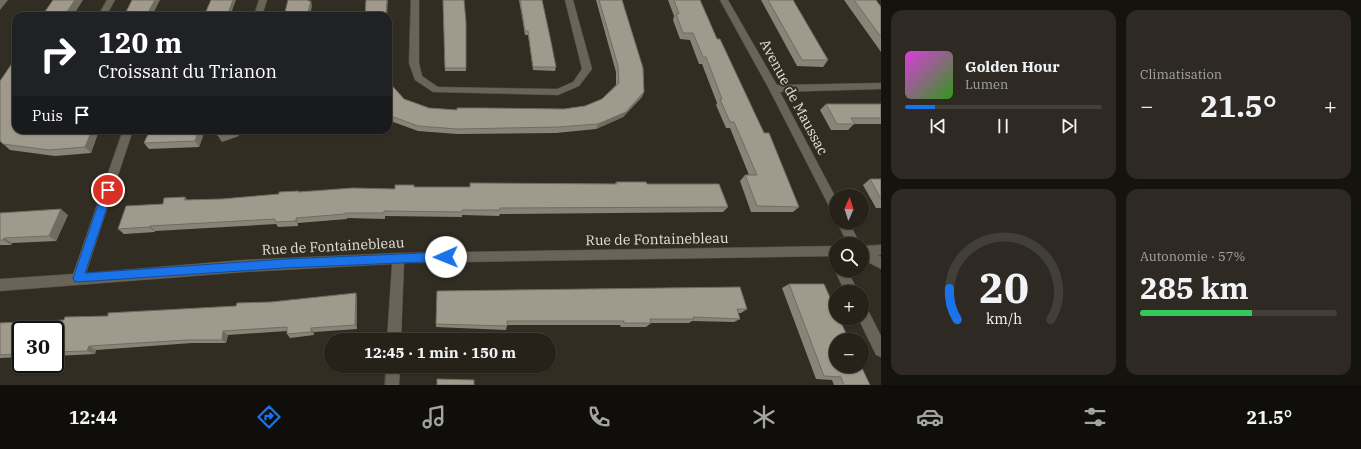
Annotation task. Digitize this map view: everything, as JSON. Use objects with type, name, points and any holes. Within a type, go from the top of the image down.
[{"type":"street","points":[[104,12],[111,0]]},
{"type":"street","points":[[259,12],[263,0]]},
{"type":"street","points":[[415,0],[414,63],[418,78],[436,90],[558,92],[576,84],[587,69],[570,0]]},
{"type":"street","name":"Avenue de Maussac","points":[[724,0],[774,89],[829,195]]},
{"type":"street","points":[[774,89],[881,86]]},
{"type":"street","points":[[78,278],[127,134]]},
{"type":"street","points":[[869,251],[881,250]]},
{"type":"street","name":"Rue de Fontainebleau","points":[[0,285],[251,265],[398,258],[829,251]]},
{"type":"street","points":[[869,256],[881,263]]},
{"type":"street","points":[[394,333],[398,258]]},
{"type":"street","points":[[868,325],[881,350]]},
{"type":"street","points":[[392,385],[393,373]]},
{"type":"building","points":[[53,0],[75,0],[67,12],[45,12]]},
{"type":"building","points":[[132,0],[155,0],[148,12],[126,12]]},
{"type":"building","points":[[211,0],[233,0],[228,12],[206,12]]},
{"type":"building","points":[[288,0],[311,1],[308,12],[285,12]]},
{"type":"building","points":[[366,0],[387,0],[386,12],[365,12]]},
{"type":"building","points":[[443,0],[464,0],[466,22],[466,68],[445,68]]},
{"type":"building","points":[[520,0],[542,0],[556,67],[533,67],[528,31],[525,31]]},
{"type":"building","points":[[599,0],[622,0],[643,68],[644,92],[626,112],[598,124],[558,127],[457,129],[418,126],[392,116],[392,86],[404,99],[429,108],[457,110],[457,108],[564,109],[585,106],[602,99],[619,83],[618,66]]},
{"type":"building","points":[[674,0],[700,0],[717,39],[720,39],[764,133],[769,133],[799,207],[757,206],[745,175],[757,175],[734,122],[730,122],[720,99],[722,99],[706,57],[703,57],[693,33],[683,33],[676,14],[679,14]]},
{"type":"building","points":[[768,0],[793,0],[828,60],[802,60]]},
{"type":"building","points":[[854,0],[876,0],[881,7],[881,37]]},
{"type":"building","points":[[12,63],[12,134],[90,134],[85,147],[49,150],[3,144],[0,141],[0,81]]},
{"type":"building","points":[[826,104],[881,104],[881,118],[851,118],[855,124],[837,124]]},
{"type":"building","points":[[148,134],[198,134],[195,141],[144,143]]},
{"type":"building","points":[[870,179],[881,179],[881,199]]},
{"type":"building","points":[[616,182],[646,182],[647,184],[719,184],[728,207],[500,208],[500,210],[462,210],[462,212],[384,211],[384,213],[345,213],[296,218],[296,221],[275,222],[275,219],[118,229],[126,206],[163,204],[164,198],[185,197],[184,200],[222,199],[279,194],[279,192],[353,188],[395,189],[395,185],[414,185],[414,187],[470,187],[470,183],[617,184]]},
{"type":"building","points":[[61,209],[49,236],[4,238],[3,240],[0,240],[0,213]]},
{"type":"building","points":[[789,284],[824,284],[829,295],[829,325],[842,325],[846,333],[829,333],[829,373],[864,373],[870,385],[844,385],[841,377],[824,376]]},
{"type":"building","points":[[740,287],[747,309],[737,309],[740,319],[693,317],[694,319],[650,319],[651,323],[624,323],[624,321],[507,321],[507,326],[436,324],[437,291]]},
{"type":"building","points":[[356,293],[355,325],[311,328],[311,332],[287,334],[287,327],[223,331],[222,340],[187,340],[89,346],[87,351],[64,352],[64,321],[43,321],[64,320],[65,317],[108,316],[108,313],[236,306],[237,303],[271,302]]},
{"type":"building","points":[[12,322],[12,354],[0,355],[0,323]]},
{"type":"building","points":[[437,379],[474,380],[474,385],[437,385]]},
{"type":"route","points":[[108,190],[78,278],[285,263],[446,257]]}]
